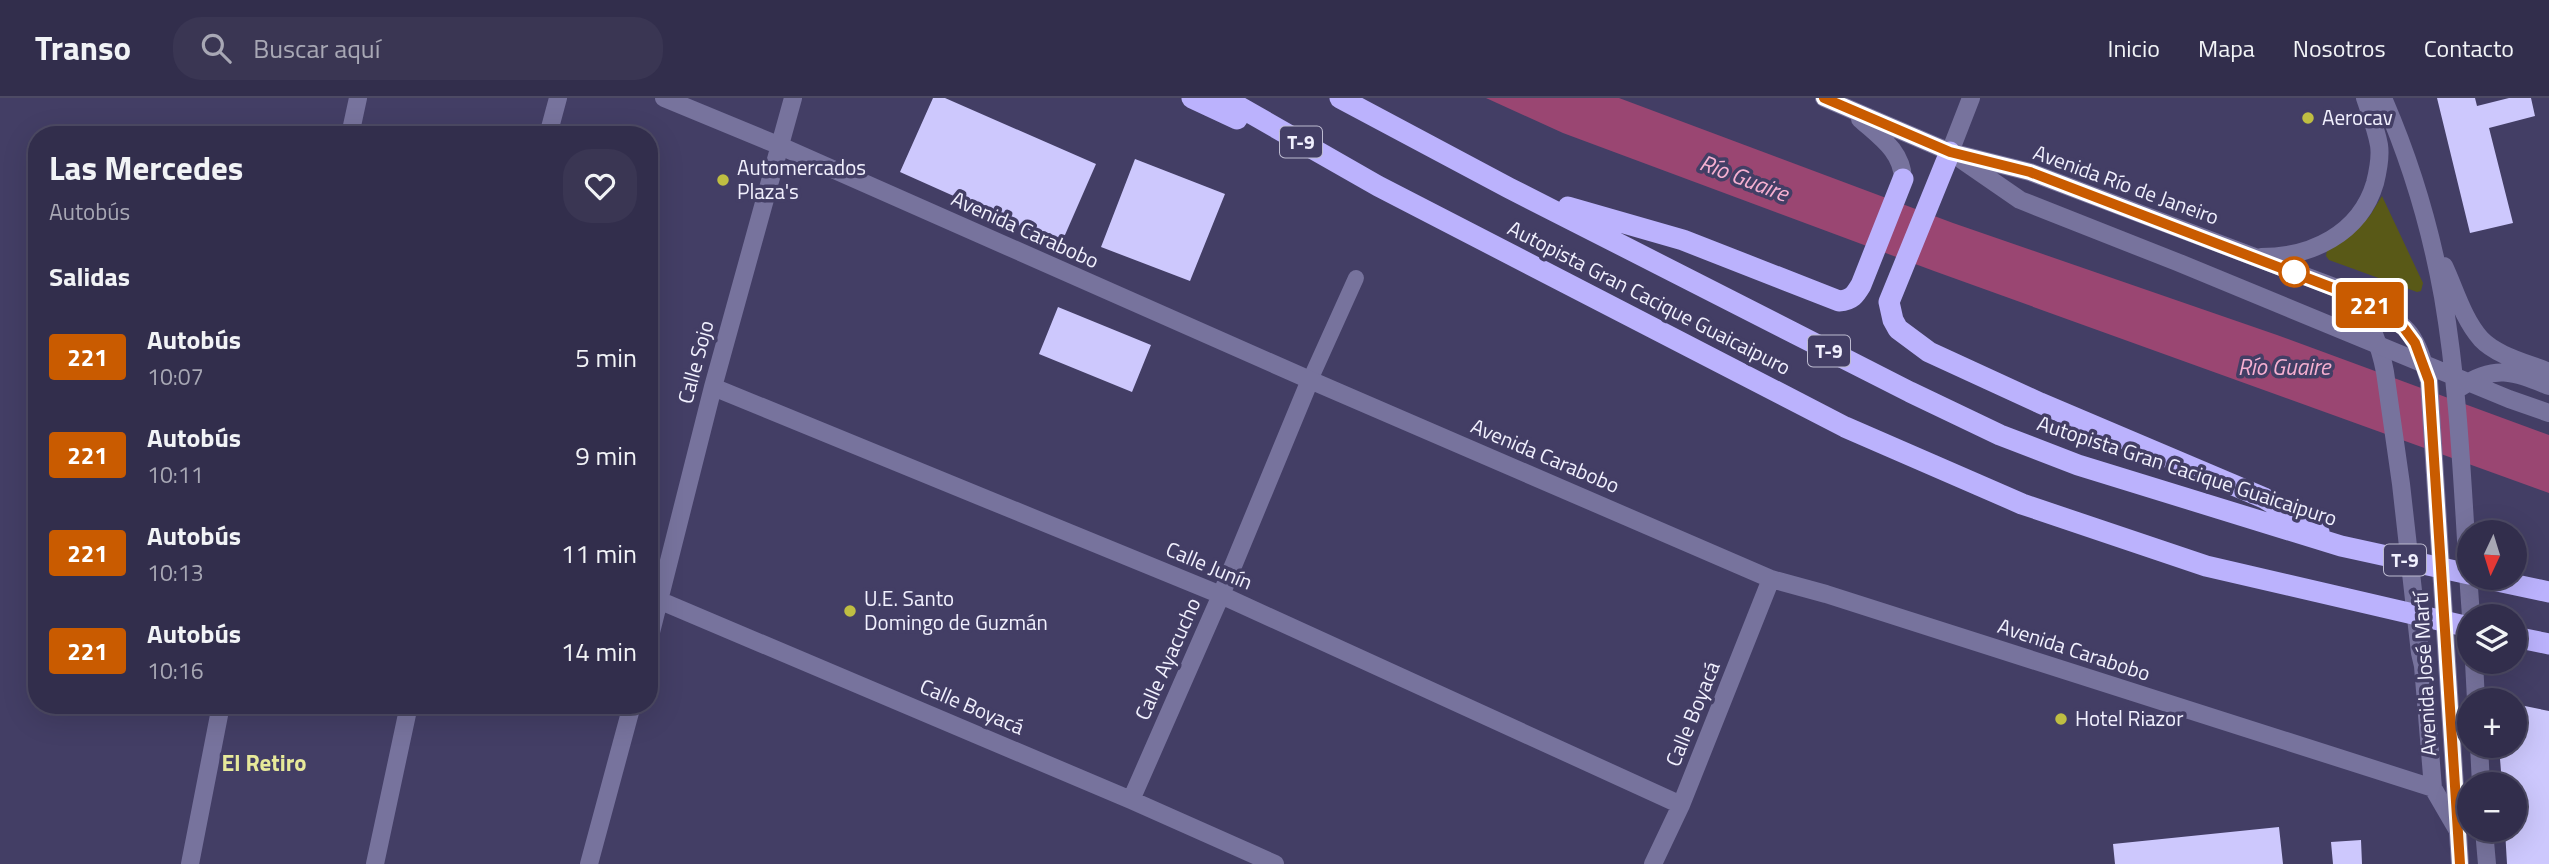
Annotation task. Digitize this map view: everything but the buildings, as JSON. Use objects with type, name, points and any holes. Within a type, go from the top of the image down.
[{"type":"highway","points":[[1192,98],[1378,186]]},
{"type":"highway","name":"Autopista Gran Cacique Guaicaipuro","points":[[1224,98],[1378,186],[1845,427],[2022,505],[2206,566],[2457,624]]},
{"type":"highway","name":"Autopista Gran Cacique Guaicaipuro","points":[[1340,98],[1509,188],[2000,435],[2078,465],[2341,547],[2457,572]]},
{"type":"highway","points":[[1950,152],[1889,303],[1898,329],[1929,352],[2052,408],[2264,498],[2341,547]]},
{"type":"highway","name":"T-9","points":[[1509,188],[1683,240],[1839,301],[1854,297],[1861,285],[1903,179]]},
{"type":"highway","points":[[2527,587],[2549,592]]},
{"type":"street","points":[[352,126],[358,98]]},
{"type":"street","points":[[550,126],[558,98]]},
{"type":"street","name":"Avenida Carabobo","points":[[664,98],[778,145],[1310,380],[1771,579],[1826,594],[2433,788]]},
{"type":"street","name":"Calle Sojo","points":[[658,586],[793,98]]},
{"type":"street","name":"Avenida Río de Janeiro","points":[[1824,98],[1950,152],[2030,172],[2255,257]]},
{"type":"street","points":[[1971,98],[1950,152],[2020,200],[2549,413]]},
{"type":"street","points":[[2255,257],[2295,255],[2313,249],[2340,234],[2364,209],[2371,195],[2379,164],[2379,146],[2365,98]]},
{"type":"street","points":[[2383,98],[2403,149],[2428,230],[2443,296],[2456,395],[2470,604]]},
{"type":"street","name":"T-9","points":[[1847,108],[1899,157],[1903,179]]},
{"type":"street","points":[[2428,230],[2464,312],[2481,339],[2499,352],[2549,372]]},
{"type":"street","name":"Avenida José Martí","points":[[2255,257],[2354,296],[2404,328],[2415,343],[2429,381],[2438,485],[2457,814]]},
{"type":"street","points":[[1310,380],[1356,278]]},
{"type":"street","name":"Avenida José Martí","points":[[2354,296],[2366,316],[2383,358],[2423,666],[2433,788],[2457,829]]},
{"type":"street","points":[[2456,395],[2476,377],[2497,372],[2517,373],[2549,386]]},
{"type":"street","name":"Calle Ayacucho","points":[[1131,800],[1221,595],[1310,380]]},
{"type":"street","name":"Calle Junín","points":[[713,387],[1221,595],[1681,805]]},
{"type":"street","name":"Calle Boyacá","points":[[1653,864],[1681,805],[1771,579]]},
{"type":"street","name":"Calle Boyacá","points":[[658,598],[1275,864]]},
{"type":"street","points":[[190,864],[219,714]]},
{"type":"street","points":[[375,864],[407,714]]},
{"type":"street","points":[[589,864],[630,714]]},
{"type":"street","name":"Avenida José Martí","points":[[2459,842],[2460,864]]},
{"type":"street","points":[[2485,842],[2487,864]]},
{"type":"shaded area","points":[[2382,196],[2423,283],[2421,291],[2417,292],[2329,260],[2326,256],[2327,250],[2369,217]]},
{"type":"water","name":"Río Guaire","points":[[1486,98],[1619,98],[1953,223],[2277,335],[2549,435],[2549,493],[1934,271],[1563,133]]},
{"type":"bus line","name":"221","points":[[1824,98],[1950,152],[2030,172],[2334,287],[2392,319],[2411,335],[2429,381],[2438,485],[2460,864]]},
{"type":"place","name":"Aerocav","points":[[2308,118]]},
{"type":"place","name":"Automercados Plaza's","points":[[723,180]]},
{"type":"place","name":"U.E. Santo Domingo de Guzmán","points":[[850,611]]},
{"type":"place","name":"Hotel Riazor","points":[[2061,719]]},
{"type":"district","name":"El Retiro","points":[[264,763]]}]
